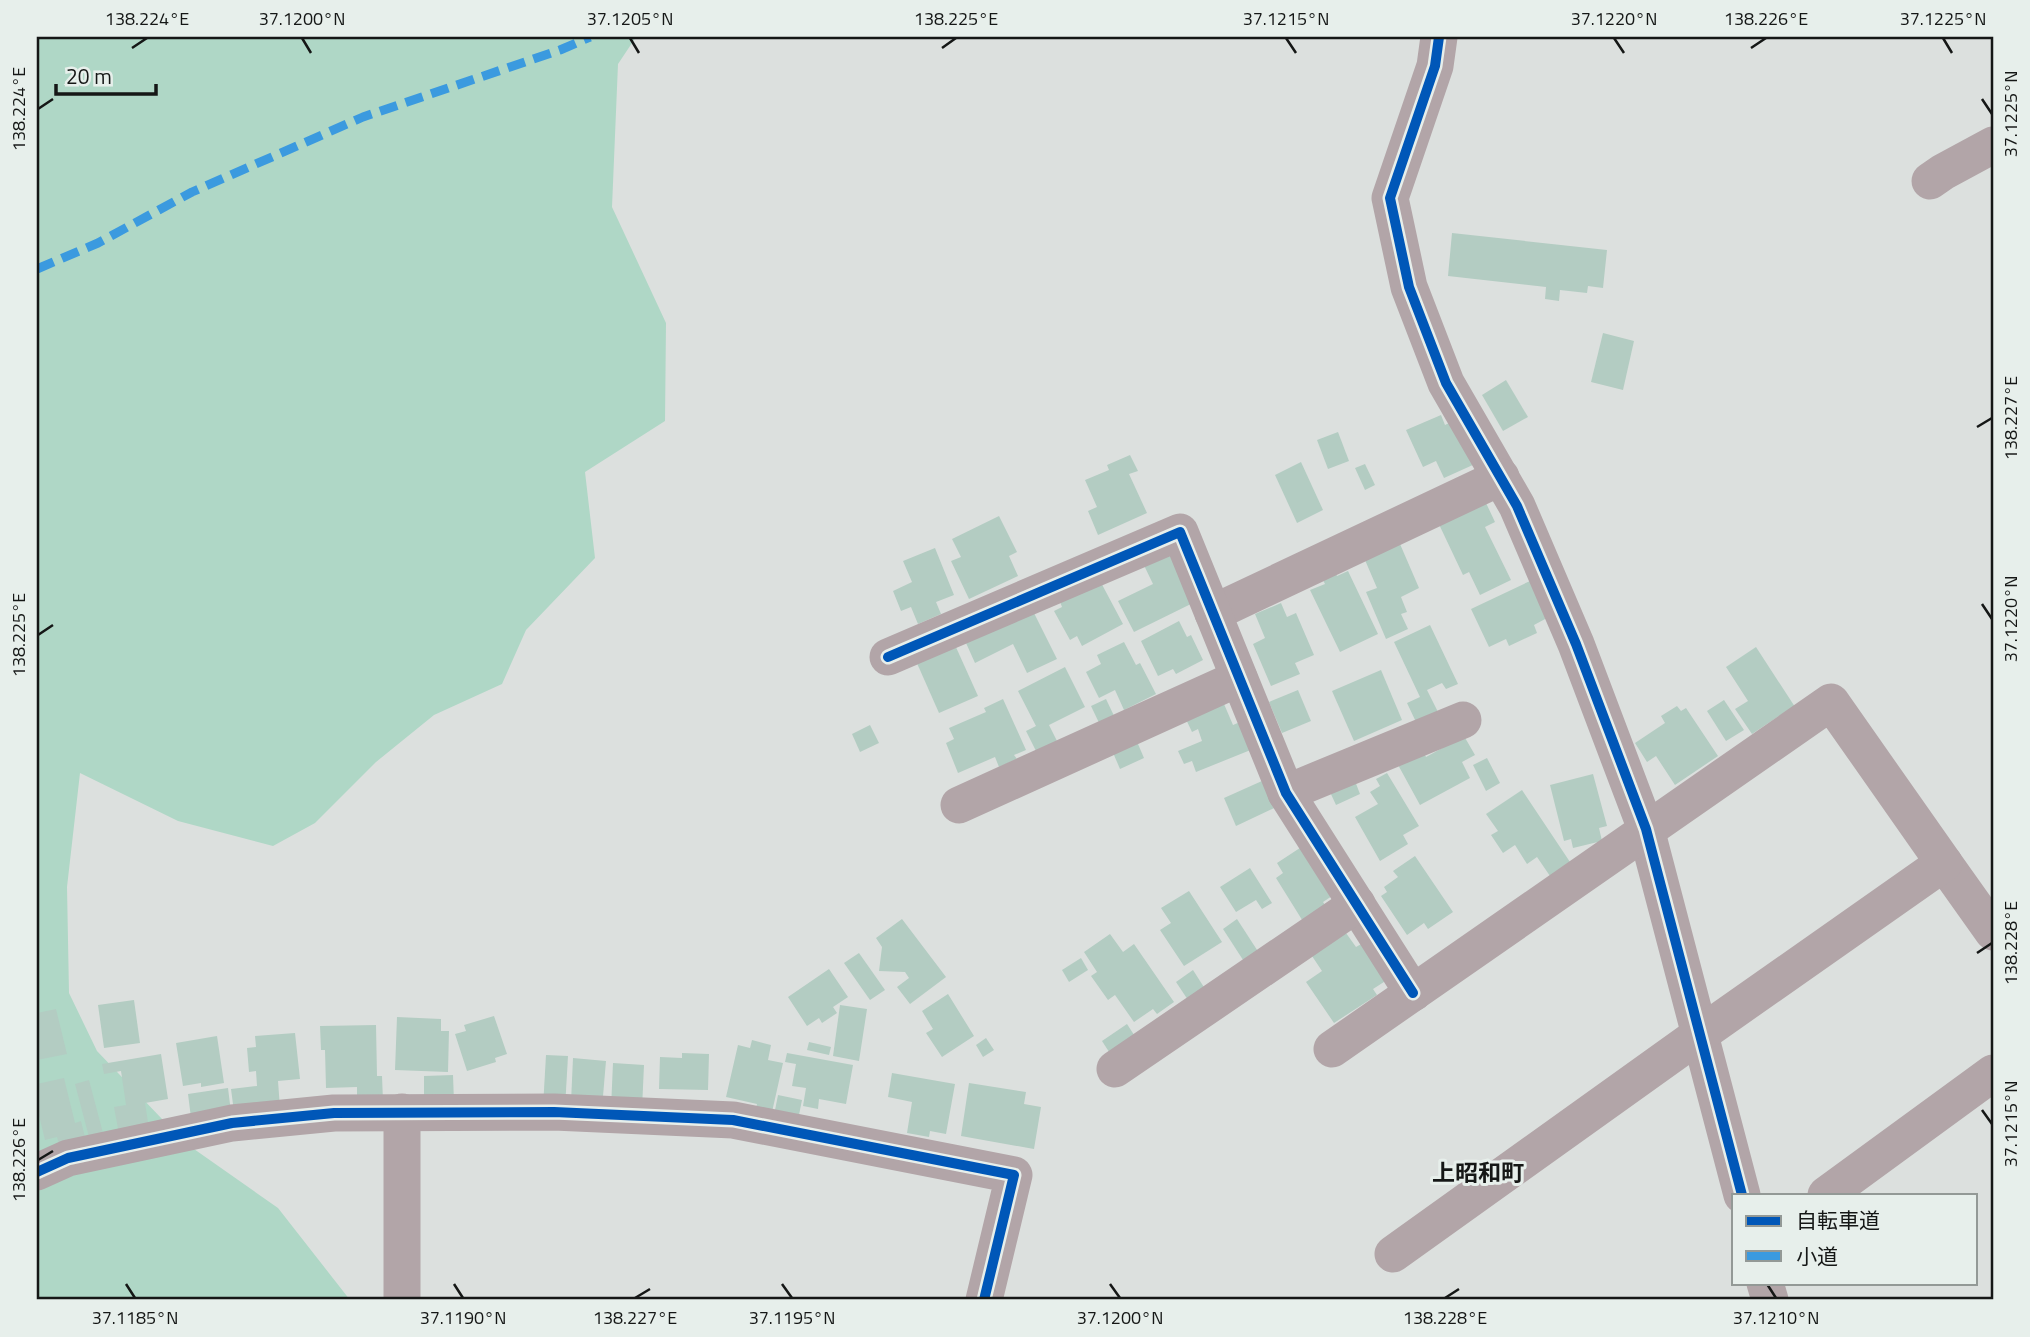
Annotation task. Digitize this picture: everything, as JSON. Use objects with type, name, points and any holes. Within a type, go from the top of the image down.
[{"type":"street","points":[[1439,37],[1435,66],[1390,198],[1409,287],[1446,383],[1517,506],[1576,644],[1646,830],[1742,1194]]},
{"type":"street","points":[[1930,181],[1993,145]]},
{"type":"street","points":[[1213,613],[1501,477]]},
{"type":"street","points":[[888,657],[1180,532],[1286,793],[1413,993]]},
{"type":"street","points":[[959,805],[1239,678]]},
{"type":"street","points":[[1332,1049],[1831,702],[1993,932]]},
{"type":"street","points":[[1286,793],[1463,720]]},
{"type":"street","points":[[1392,1254],[1944,863]]},
{"type":"street","points":[[1115,1069],[1357,904]]},
{"type":"street","points":[[1827,1194],[1993,1073]]},
{"type":"street","points":[[402,1112],[402,1300]]},
{"type":"street","points":[[37,1172],[68,1158],[232,1123],[334,1113],[554,1112],[733,1120],[1014,1175],[984,1300]]},
{"type":"green space","points":[[37,37],[636,37],[618,64],[612,207],[666,323],[665,421],[585,472],[595,558],[526,630],[502,684],[434,715],[376,762],[315,823],[273,846],[178,821],[80,773],[67,887],[69,993],[97,1051],[184,1142],[278,1208],[350,1300],[37,1300]]},
{"type":"building","points":[[1452,233],[1607,250],[1603,288],[1588,286],[1587,293],[1560,290],[1559,301],[1545,299],[1546,287],[1448,276]]},
{"type":"building","points":[[1603,333],[1634,341],[1623,390],[1591,382]]},
{"type":"building","points":[[1506,380],[1528,417],[1503,431],[1482,395]]},
{"type":"building","points":[[1441,415],[1445,425],[1455,420],[1475,464],[1444,478],[1436,461],[1423,467],[1406,430]]},
{"type":"building","points":[[1338,432],[1349,461],[1328,469],[1317,440]]},
{"type":"building","points":[[1130,455],[1138,471],[1129,474],[1147,513],[1098,535],[1088,511],[1097,507],[1085,480],[1109,470],[1107,465]]},
{"type":"building","points":[[1301,462],[1323,510],[1297,523],[1275,475]]},
{"type":"building","points":[[1365,464],[1375,485],[1365,490],[1355,468]]},
{"type":"building","points":[[1486,503],[1495,522],[1485,527],[1511,580],[1480,595],[1469,572],[1463,575],[1436,518]]},
{"type":"building","points":[[999,516],[1017,552],[1009,556],[1018,576],[969,599],[951,561],[961,557],[952,539]]},
{"type":"building","points":[[1168,542],[1197,601],[1134,632],[1118,601],[1153,584],[1140,557]]},
{"type":"building","points":[[1400,544],[1419,588],[1401,597],[1407,612],[1401,614],[1408,629],[1386,639],[1366,592],[1377,588],[1365,560]]},
{"type":"building","points":[[935,548],[954,595],[936,602],[941,614],[918,624],[911,607],[901,611],[893,591],[912,582],[903,561]]},
{"type":"building","points":[[1334,569],[1337,576],[1348,571],[1378,634],[1340,652],[1310,590],[1325,584],[1321,576]]},
{"type":"building","points":[[1098,577],[1123,624],[1082,646],[1077,636],[1070,640],[1054,611],[1062,607],[1059,599]]},
{"type":"building","points":[[1530,581],[1547,618],[1534,625],[1537,633],[1509,646],[1506,639],[1489,647],[1471,609]]},
{"type":"building","points":[[1281,603],[1287,617],[1296,613],[1314,655],[1295,663],[1300,674],[1271,686],[1253,644],[1265,638],[1255,614]]},
{"type":"building","points":[[1032,609],[1057,659],[1027,673],[1013,644],[975,663],[962,634]]},
{"type":"building","points":[[1179,621],[1187,637],[1191,635],[1203,660],[1176,674],[1173,669],[1158,676],[1141,641]]},
{"type":"building","points":[[1430,625],[1458,684],[1446,689],[1442,683],[1427,690],[1438,712],[1416,722],[1407,703],[1420,697],[1394,642]]},
{"type":"building","points":[[1124,642],[1136,665],[1140,663],[1156,694],[1124,710],[1115,690],[1099,698],[1086,672],[1101,664],[1097,655]]},
{"type":"building","points":[[955,645],[978,696],[939,713],[916,661]]},
{"type":"building","points":[[1756,647],[1797,710],[1782,714],[1752,734],[1735,709],[1748,701],[1726,667]]},
{"type":"building","points":[[1065,667],[1085,707],[1049,725],[1058,743],[1037,753],[1026,731],[1036,726],[1018,691]]},
{"type":"building","points":[[1381,670],[1402,720],[1354,741],[1332,691]]},
{"type":"building","points":[[1298,690],[1311,721],[1282,733],[1269,702]]},
{"type":"building","points":[[1221,697],[1233,725],[1247,719],[1258,747],[1196,772],[1192,761],[1184,764],[1178,751],[1202,741],[1198,729],[1192,732],[1183,713]]},
{"type":"building","points":[[1003,699],[1026,750],[1014,755],[1017,759],[999,767],[995,757],[958,773],[946,743],[954,739],[949,728],[986,712],[984,708]]},
{"type":"building","points":[[1106,699],[1116,720],[1101,727],[1091,706]]},
{"type":"building","points":[[1724,700],[1744,730],[1726,741],[1707,711]]},
{"type":"building","points":[[1677,706],[1681,711],[1686,708],[1718,756],[1675,785],[1656,756],[1647,762],[1635,743],[1665,723],[1661,716]]},
{"type":"building","points":[[870,725],[879,743],[860,752],[852,734]]},
{"type":"building","points":[[1464,736],[1475,755],[1462,762],[1470,778],[1420,805],[1397,763],[1422,749],[1426,757]]},
{"type":"building","points":[[1135,737],[1144,758],[1120,769],[1111,748]]},
{"type":"building","points":[[1487,758],[1500,783],[1486,791],[1473,765]]},
{"type":"building","points":[[1387,773],[1419,826],[1403,835],[1408,844],[1380,861],[1355,817],[1378,804],[1370,792],[1380,786],[1376,779]]},
{"type":"building","points":[[1593,774],[1607,826],[1599,828],[1602,841],[1573,848],[1571,839],[1564,841],[1550,785]]},
{"type":"building","points":[[1273,776],[1285,803],[1236,826],[1224,798]]},
{"type":"building","points":[[1355,781],[1360,794],[1336,805],[1330,792]]},
{"type":"building","points":[[1522,790],[1570,862],[1550,876],[1537,857],[1527,864],[1515,845],[1503,853],[1491,835],[1498,831],[1486,814]]},
{"type":"building","points":[[1306,844],[1338,892],[1323,902],[1327,908],[1304,923],[1276,878],[1283,873],[1277,863]]},
{"type":"building","points":[[1415,856],[1453,912],[1428,929],[1424,923],[1407,935],[1381,896],[1387,892],[1384,887],[1398,877],[1393,871]]},
{"type":"building","points":[[1250,868],[1272,903],[1262,909],[1256,900],[1236,912],[1220,887]]},
{"type":"building","points":[[1189,891],[1222,942],[1184,966],[1160,930],[1171,923],[1161,908]]},
{"type":"building","points":[[902,919],[946,977],[910,1004],[897,987],[909,978],[905,972],[879,971],[882,947],[876,938]]},
{"type":"building","points":[[1237,919],[1259,953],[1245,963],[1223,929]]},
{"type":"building","points":[[1346,933],[1356,947],[1363,943],[1387,980],[1373,989],[1377,995],[1334,1023],[1306,982],[1322,971],[1312,956]]},
{"type":"building","points":[[1110,934],[1123,952],[1134,944],[1174,1002],[1157,1014],[1153,1009],[1134,1022],[1115,995],[1108,1000],[1091,976],[1097,972],[1084,952]]},
{"type":"building","points":[[859,953],[885,990],[870,1000],[844,963]]},
{"type":"building","points":[[1081,958],[1088,970],[1069,982],[1062,970]]},
{"type":"building","points":[[829,969],[848,997],[833,1007],[837,1013],[822,1023],[819,1018],[807,1026],[788,997]]},
{"type":"building","points":[[1193,970],[1207,992],[1190,1003],[1176,982]]},
{"type":"building","points":[[948,994],[974,1036],[942,1057],[926,1033],[933,1029],[922,1011]]},
{"type":"building","points":[[134,1000],[140,1043],[104,1048],[98,1005]]},
{"type":"building","points":[[840,1005],[867,1009],[859,1061],[833,1056]]},
{"type":"building","points":[[56,1009],[67,1054],[37,1060],[37,1013]]},
{"type":"building","points":[[494,1016],[507,1054],[495,1058],[496,1062],[467,1071],[455,1034],[466,1031],[464,1025]]},
{"type":"building","points":[[397,1017],[441,1019],[441,1031],[449,1031],[448,1072],[395,1070]]},
{"type":"building","points":[[1127,1024],[1138,1041],[1113,1058],[1102,1041]]},
{"type":"building","points":[[376,1025],[377,1076],[382,1076],[383,1101],[357,1102],[357,1087],[326,1088],[325,1050],[321,1050],[320,1026]]},
{"type":"building","points":[[295,1033],[300,1079],[278,1081],[280,1108],[234,1112],[231,1089],[257,1086],[256,1071],[249,1072],[247,1048],[256,1047],[255,1036]]},
{"type":"building","points":[[217,1036],[224,1083],[201,1087],[201,1083],[183,1086],[176,1043]]},
{"type":"building","points":[[986,1038],[994,1050],[983,1057],[976,1045]]},
{"type":"building","points":[[752,1040],[771,1045],[768,1060],[783,1063],[770,1121],[754,1118],[757,1104],[726,1097],[738,1045],[750,1048]]},
{"type":"building","points":[[809,1042],[831,1047],[829,1055],[807,1050]]},
{"type":"building","points":[[682,1053],[709,1054],[708,1090],[659,1089],[660,1057],[682,1058]]},
{"type":"building","points":[[787,1053],[853,1065],[846,1104],[819,1099],[818,1109],[803,1106],[806,1088],[792,1086],[796,1064],[785,1062]]},
{"type":"building","points":[[161,1054],[168,1099],[145,1103],[149,1129],[119,1134],[114,1107],[126,1105],[121,1071],[104,1074],[102,1064]]},
{"type":"building","points":[[546,1055],[568,1056],[565,1108],[543,1107]]},
{"type":"building","points":[[573,1058],[606,1061],[602,1108],[571,1102]]},
{"type":"building","points":[[613,1063],[644,1065],[642,1109],[611,1108]]},
{"type":"building","points":[[892,1073],[955,1084],[946,1134],[930,1131],[929,1137],[907,1133],[912,1102],[888,1097]]},
{"type":"building","points":[[453,1075],[454,1102],[424,1103],[424,1076]]},
{"type":"building","points":[[64,1078],[75,1123],[81,1121],[86,1141],[60,1148],[57,1137],[45,1140],[37,1107],[37,1084]]},
{"type":"building","points":[[89,1080],[103,1133],[89,1137],[75,1084]]},
{"type":"building","points":[[969,1083],[1026,1092],[1024,1104],[1041,1107],[1034,1149],[961,1136]]},
{"type":"building","points":[[228,1088],[231,1112],[191,1118],[188,1094]]},
{"type":"building","points":[[778,1095],[802,1100],[797,1125],[773,1120]]},
{"type":"marked path","points":[[37,269],[98,243],[192,192],[363,117],[560,50],[590,37]]},
{"type":"cycle path","points":[[1439,37],[1435,66],[1390,198],[1409,287],[1446,383],[1517,506],[1576,644],[1646,829],[1742,1194]]},
{"type":"cycle path","points":[[888,657],[1180,532],[1286,793],[1413,993]]},
{"type":"cycle path","points":[[37,1172],[68,1158],[232,1123],[334,1113],[554,1112],[733,1120],[1014,1175],[984,1300]]},
{"type":"district","name":"上昭和町","points":[[1478,1173]]}]
